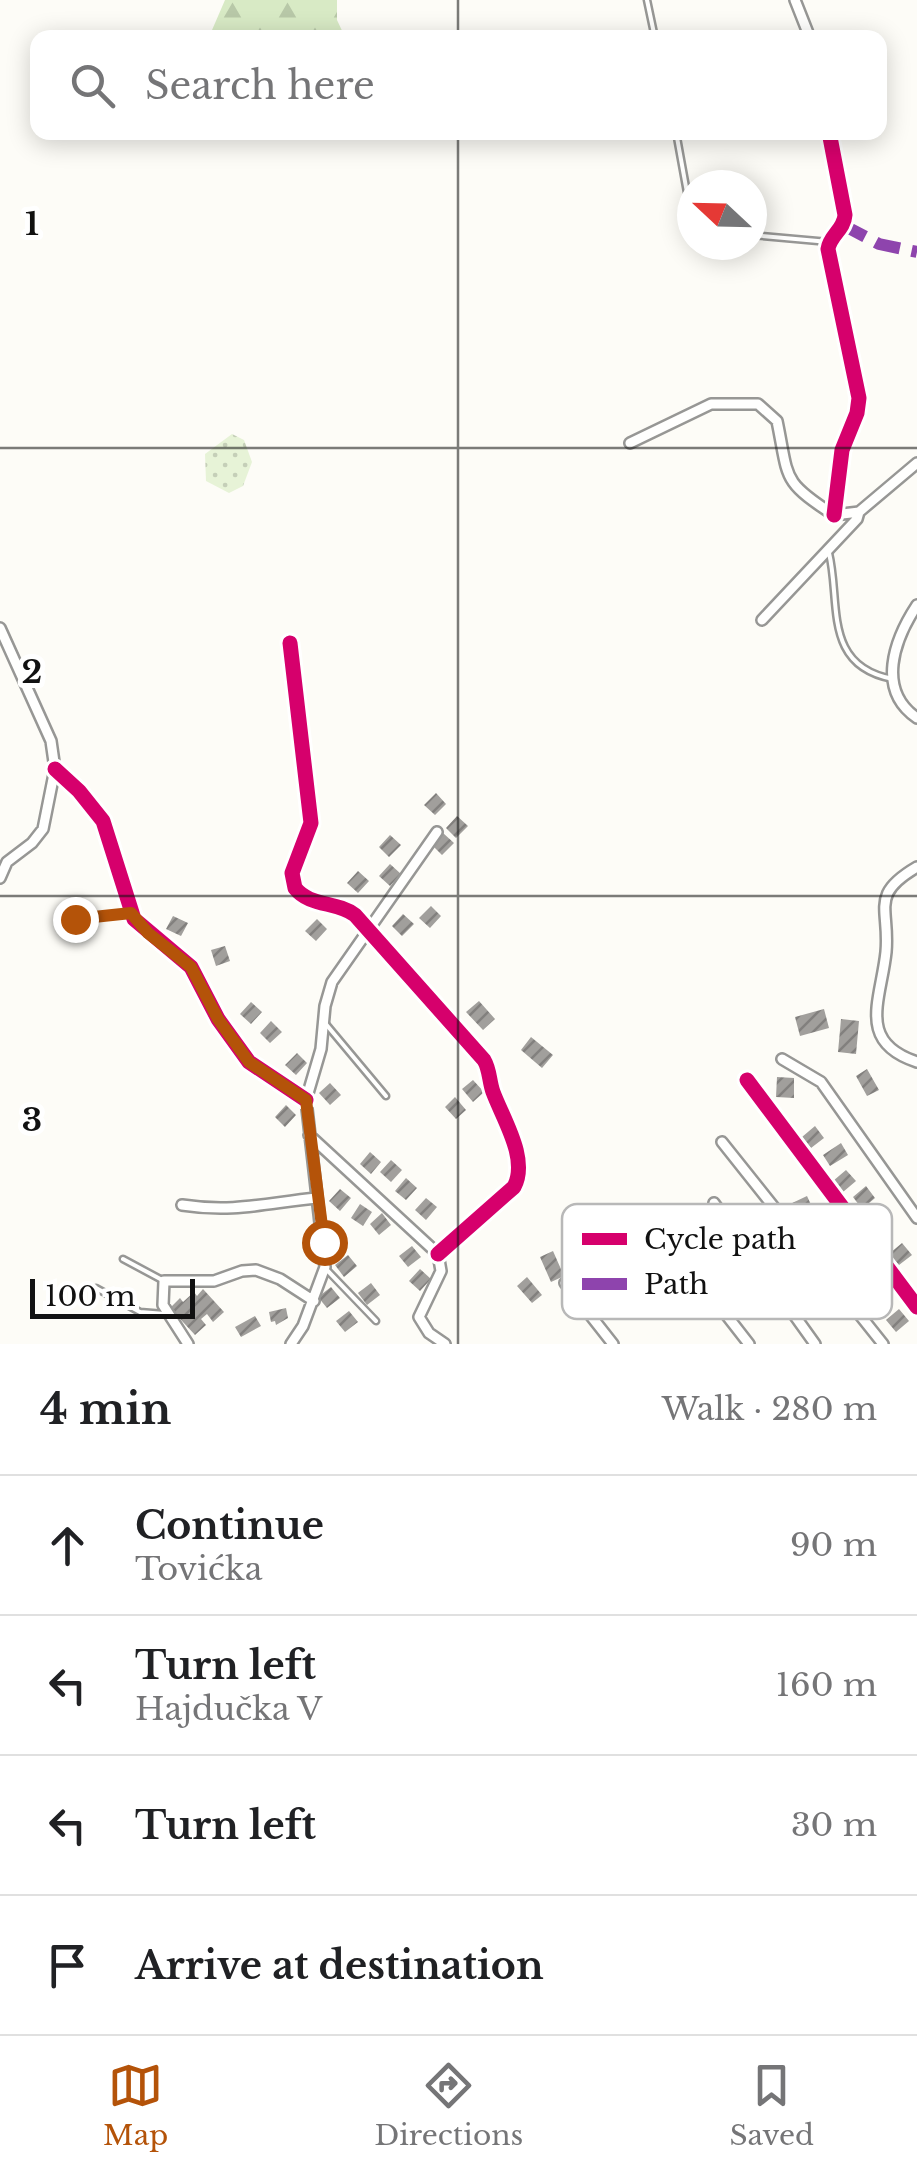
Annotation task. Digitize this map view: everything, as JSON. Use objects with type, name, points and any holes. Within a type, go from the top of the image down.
[{"type":"street","points":[[795,0],[807,30]]},
{"type":"street","points":[[831,140],[845,215],[843,226],[829,242],[859,398],[857,414],[842,450],[834,515]]},
{"type":"street","points":[[630,443],[711,404],[758,404],[777,421],[783,466],[792,484],[834,515],[859,512],[917,463]]},
{"type":"street","points":[[762,620],[857,520],[859,512]]},
{"type":"street","points":[[917,604],[898,641],[893,679],[897,700],[917,718]]},
{"type":"street","points":[[0,628],[51,741],[55,769],[43,829],[7,862],[0,878]]},
{"type":"street","points":[[290,643],[311,822],[292,873],[295,888],[310,900],[344,906],[484,1060],[512,1136],[520,1172],[514,1187],[438,1254]]},
{"type":"street","points":[[55,769],[102,821],[131,913],[148,933],[191,967],[218,1019],[249,1062],[306,1100]]},
{"type":"street","points":[[290,1344],[314,1301],[325,1267],[306,1100],[322,1049],[323,1021],[332,982],[437,832]]},
{"type":"street","points":[[917,867],[890,886],[883,908],[886,952],[876,1011],[886,1046],[917,1062]]},
{"type":"street","points":[[782,1059],[821,1082],[917,1218]]},
{"type":"street","points":[[746,1080],[839,1204]]},
{"type":"street","points":[[310,1135],[438,1254],[441,1271],[419,1316],[428,1333],[445,1344]]},
{"type":"street","points":[[722,1142],[771,1204]]},
{"type":"street","points":[[182,1205],[248,1209],[317,1198]]},
{"type":"street","points":[[188,1344],[167,1314],[162,1294],[164,1281],[214,1281],[256,1270],[280,1279],[314,1301]]},
{"type":"street","points":[[892,1274],[917,1307]]},
{"type":"street","points":[[593,1319],[613,1344]]},
{"type":"street","points":[[730,1319],[749,1344]]},
{"type":"street","points":[[798,1319],[816,1344]]},
{"type":"street","points":[[862,1319],[882,1344]]},
{"type":"lane","points":[[646,0],[653,30]]},
{"type":"lane","points":[[677,140],[683,170]]},
{"type":"lane","points":[[767,237],[829,242]]},
{"type":"lane","points":[[828,551],[835,621],[841,639],[866,668],[893,679]]},
{"type":"lane","points":[[75,919],[131,913]]},
{"type":"lane","points":[[323,1021],[386,1096]]},
{"type":"lane","points":[[123,1259],[164,1281]]},
{"type":"lane","points":[[325,1267],[376,1320]]},
{"type":"lane","points":[[96,1288],[140,1312],[167,1314]]},
{"type":"green space","points":[[225,0],[337,0],[337,20],[342,30],[212,30]]},
{"type":"green space","points":[[232,434],[244,440],[252,462],[243,486],[229,493],[206,481],[205,454]]},
{"type":"building","points":[[436,793],[446,804],[435,815],[424,805]]},
{"type":"building","points":[[457,816],[468,826],[456,838],[446,828]]},
{"type":"building","points":[[443,833],[454,843],[442,855],[432,845]]},
{"type":"building","points":[[390,835],[401,845],[389,857],[379,847]]},
{"type":"building","points":[[390,864],[401,874],[390,886],[379,876]]},
{"type":"building","points":[[358,871],[369,881],[358,893],[347,883]]},
{"type":"building","points":[[431,906],[441,916],[430,928],[419,918]]},
{"type":"building","points":[[403,914],[414,924],[402,936],[392,926]]},
{"type":"building","points":[[173,916],[188,923],[181,936],[166,929]]},
{"type":"building","points":[[317,919],[327,929],[316,941],[305,931]]},
{"type":"building","points":[[225,946],[230,961],[216,966],[211,950]]},
{"type":"building","points":[[479,1001],[495,1019],[483,1030],[466,1012]]},
{"type":"building","points":[[251,1002],[262,1012],[251,1024],[240,1014]]},
{"type":"building","points":[[824,1009],[829,1028],[800,1036],[795,1017]]},
{"type":"building","points":[[841,1019],[859,1021],[856,1054],[838,1052]]},
{"type":"building","points":[[271,1021],[282,1032],[270,1043],[260,1033]]},
{"type":"building","points":[[531,1037],[553,1055],[542,1068],[521,1050]]},
{"type":"building","points":[[297,1053],[307,1063],[296,1075],[285,1065]]},
{"type":"building","points":[[867,1069],[879,1090],[867,1096],[856,1076]]},
{"type":"building","points":[[777,1077],[794,1078],[794,1098],[776,1097]]},
{"type":"building","points":[[473,1080],[484,1092],[473,1102],[462,1089]]},
{"type":"building","points":[[330,1083],[341,1095],[330,1105],[319,1093]]},
{"type":"building","points":[[455,1097],[466,1110],[456,1119],[445,1107]]},
{"type":"building","points":[[286,1105],[296,1115],[285,1127],[275,1117]]},
{"type":"building","points":[[815,1126],[824,1138],[811,1148],[802,1137]]},
{"type":"building","points":[[841,1143],[848,1155],[830,1166],[823,1155]]},
{"type":"building","points":[[370,1152],[381,1162],[371,1174],[360,1164]]},
{"type":"building","points":[[391,1160],[402,1170],[391,1182],[380,1172]]},
{"type":"building","points":[[846,1170],[856,1181],[843,1192],[833,1181]]},
{"type":"building","points":[[406,1178],[417,1188],[406,1200],[395,1191]]},
{"type":"building","points":[[866,1186],[875,1198],[868,1204],[858,1204],[853,1197]]},
{"type":"building","points":[[340,1189],[351,1198],[340,1211],[329,1201]]},
{"type":"building","points":[[807,1196],[811,1204],[790,1204]]},
{"type":"building","points":[[426,1198],[437,1207],[426,1220],[415,1210]]},
{"type":"building","points":[[360,1204],[372,1212],[363,1226],[351,1218]]},
{"type":"building","points":[[382,1213],[391,1225],[379,1235],[370,1224]]},
{"type":"building","points":[[902,1243],[912,1255],[899,1265],[892,1251]]},
{"type":"building","points":[[412,1246],[421,1257],[408,1267],[399,1256]]},
{"type":"building","points":[[553,1251],[562,1277],[551,1282],[540,1257]]},
{"type":"building","points":[[348,1255],[357,1266],[344,1277],[335,1265]]},
{"type":"building","points":[[420,1269],[431,1279],[420,1291],[409,1281]]},
{"type":"building","points":[[527,1277],[542,1295],[532,1303],[517,1286]]},
{"type":"building","points":[[371,1283],[380,1295],[367,1305],[358,1293]]},
{"type":"building","points":[[331,1287],[340,1298],[327,1308],[318,1297]]},
{"type":"building","points":[[203,1289],[224,1312],[213,1322],[207,1314],[201,1319],[206,1325],[195,1335],[170,1308],[180,1298],[183,1302]]},
{"type":"building","points":[[286,1308],[288,1318],[276,1325],[271,1322],[269,1312]]},
{"type":"building","points":[[899,1309],[909,1321],[896,1332],[886,1320],[892,1319]]},
{"type":"building","points":[[349,1311],[358,1322],[345,1332],[336,1321]]},
{"type":"building","points":[[255,1316],[261,1326],[241,1337],[235,1327]]},
{"type":"marked path","points":[[843,225],[879,244],[917,252]]},
{"type":"cycle path","points":[[831,140],[845,215],[828,249],[859,398],[842,450],[834,515]]},
{"type":"cycle path","points":[[290,643],[311,823],[292,873],[295,888],[308,898],[355,915],[484,1060],[517,1152],[518,1176],[514,1187],[438,1254]]},
{"type":"cycle path","points":[[55,769],[103,821],[134,919],[191,967],[218,1019],[249,1062],[306,1100]]},
{"type":"cycle path","points":[[747,1080],[840,1204]]},
{"type":"cycle path","points":[[892,1274],[917,1307]]},
{"type":"route","points":[[75,919],[131,913],[148,933],[191,967],[218,1019],[249,1062],[306,1100],[324,1242]]}]
